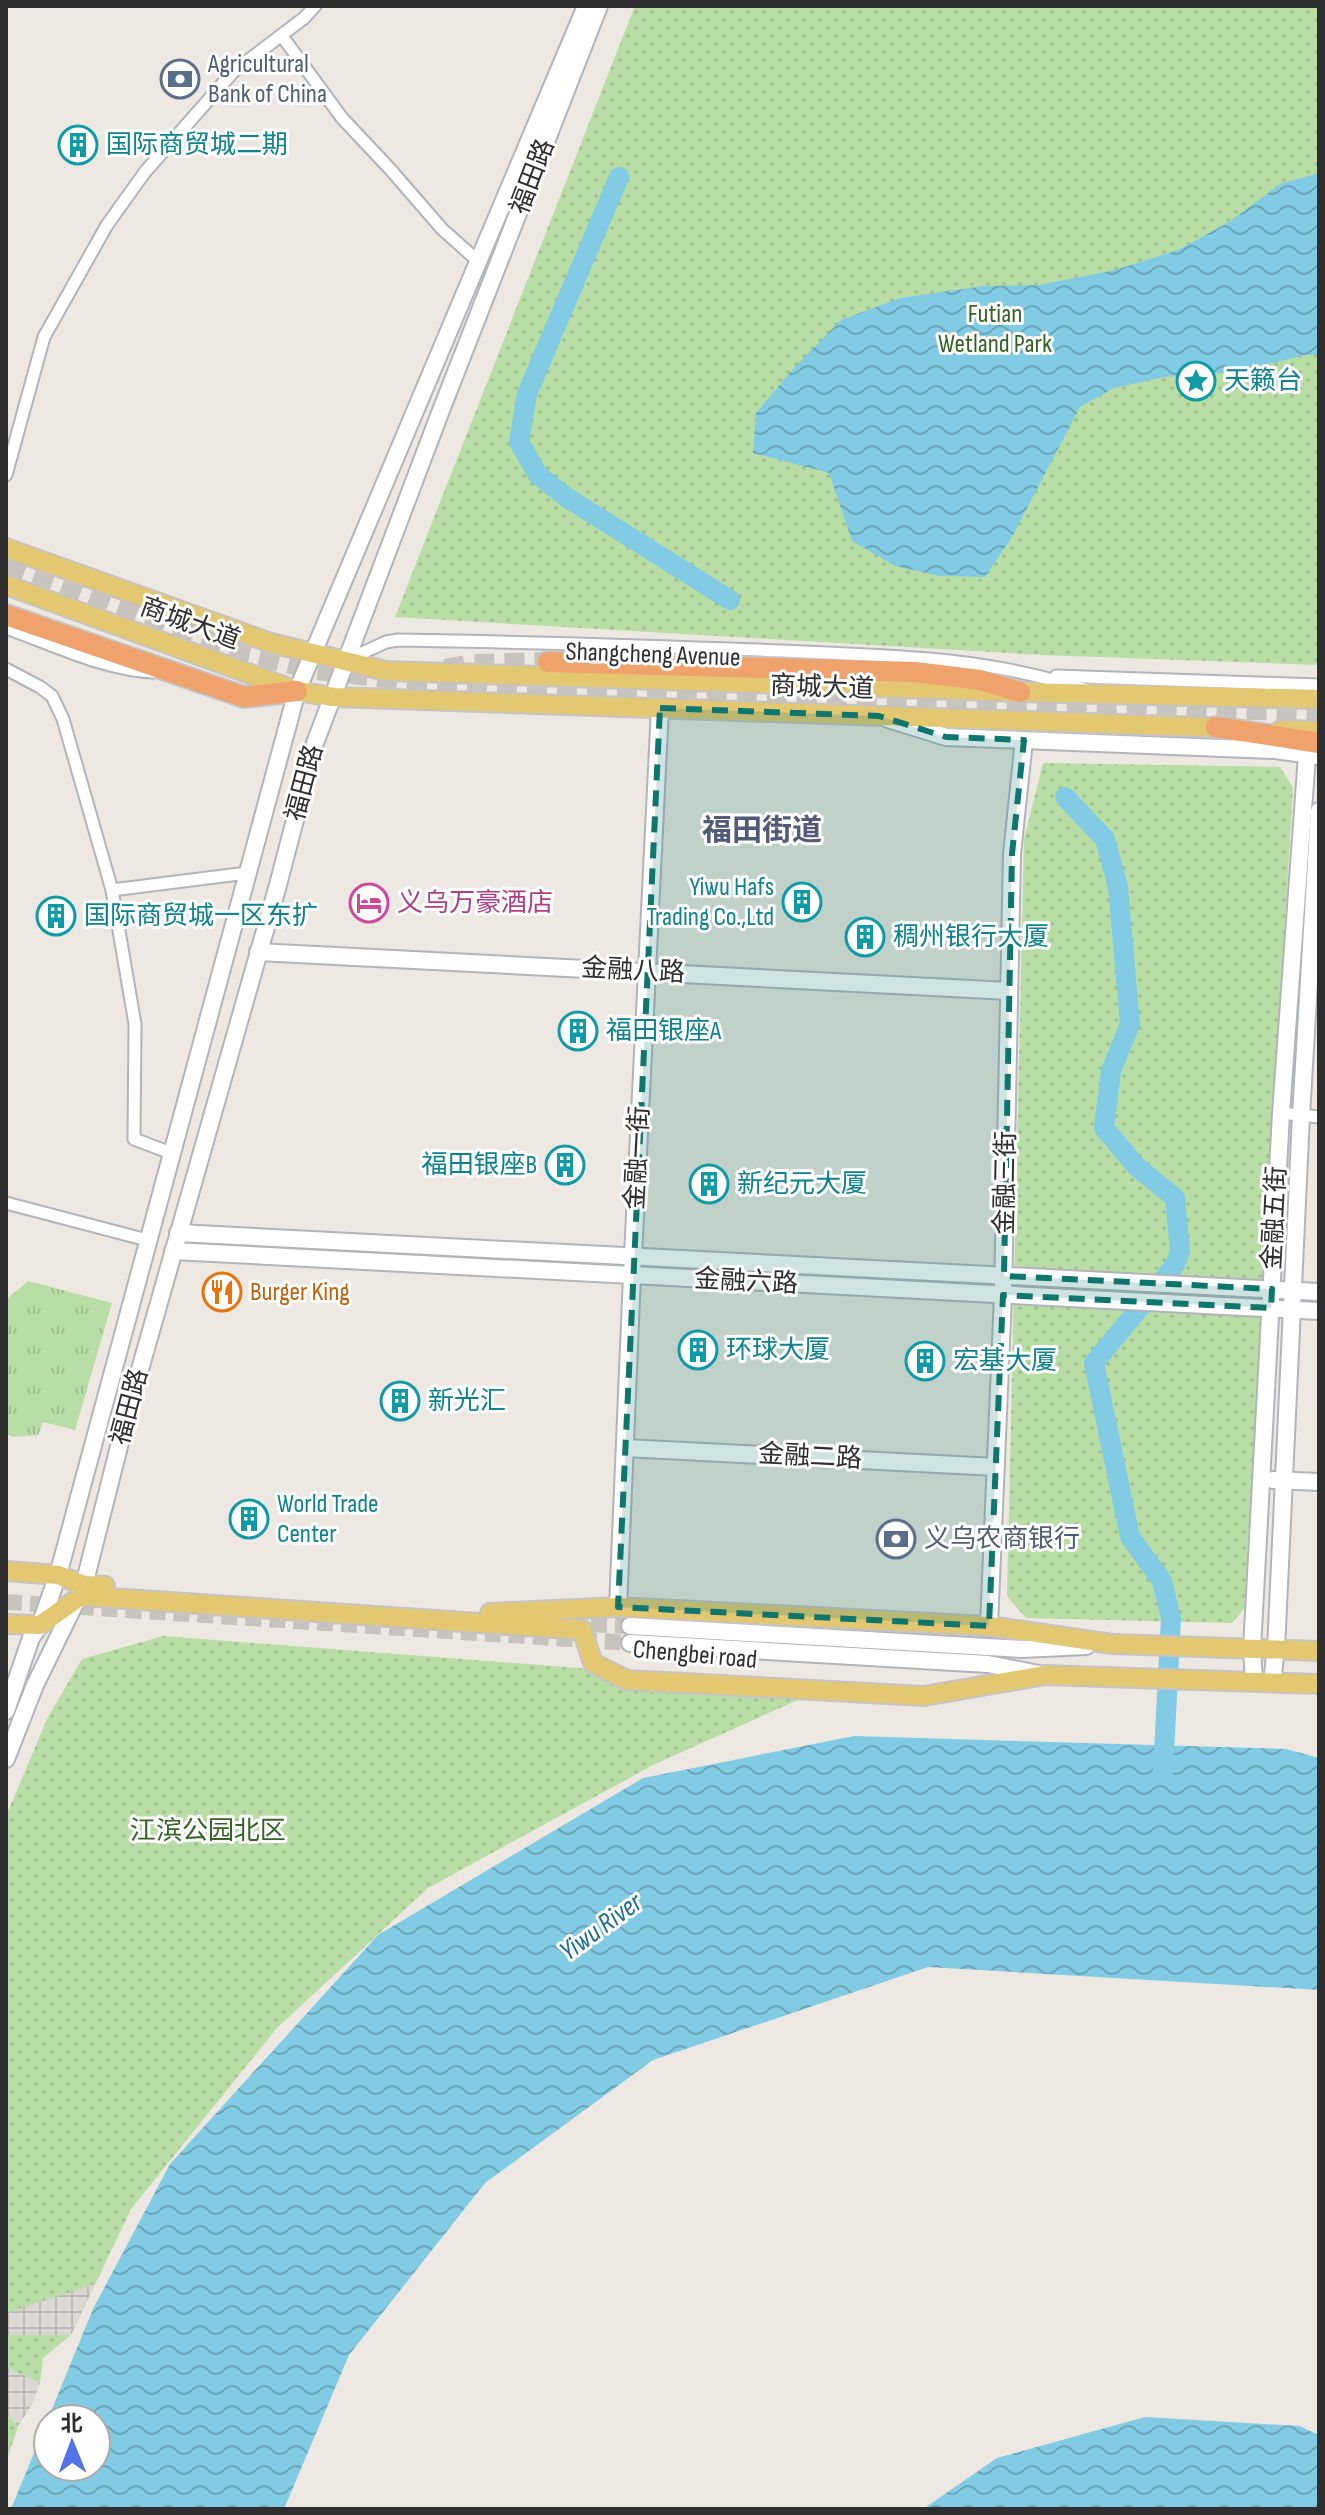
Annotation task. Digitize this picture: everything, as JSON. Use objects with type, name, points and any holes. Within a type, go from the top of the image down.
[{"type":"highway","points":[[6,615],[244,697],[297,691]]},
{"type":"highway","points":[[548,662],[915,672],[980,680],[1020,692]]},
{"type":"highway","points":[[1216,727],[1315,751]]},
{"type":"main road","name":"Shangcheng Avenue","points":[[6,548],[271,643],[386,671],[1319,699]]},
{"type":"main road","name":"商城大道","points":[[6,585],[297,691],[333,697],[1319,731]]},
{"type":"main road","name":"Chengbei road","points":[[6,1571],[58,1575],[82,1591],[582,1630],[593,1663],[627,1680],[924,1696],[1045,1675],[1319,1684]]},
{"type":"main road","name":"Chengbei road","points":[[82,1591],[499,1614],[618,1607],[989,1626],[1120,1645],[1319,1651]]},
{"type":"main road","points":[[6,1624],[40,1625],[82,1591]]},
{"type":"street","points":[[6,475],[44,337],[107,225],[145,172],[233,72],[282,36],[315,6]]},
{"type":"street","name":"福田路","points":[[6,1711],[31,1638],[40,1625],[58,1575],[297,691],[586,6]]},
{"type":"street","name":"福田路","points":[[6,1759],[35,1685],[82,1591],[127,1415],[315,743],[599,6]]},
{"type":"street","points":[[282,36],[342,118],[442,229],[479,262]]},
{"type":"street","points":[[6,628],[112,666],[137,672],[178,673]]},
{"type":"street","points":[[347,660],[386,642],[398,640],[613,644],[957,660],[1042,675],[1319,685]]},
{"type":"street","points":[[6,669],[52,696],[63,719],[112,890],[135,1024],[134,1139],[171,1153]]},
{"type":"street","points":[[1042,675],[1099,694]]},
{"type":"street","name":"金融一街","points":[[618,1607],[660,708]]},
{"type":"street","points":[[879,716],[946,737],[1315,751]]},
{"type":"street","name":"金融三街","points":[[989,1626],[1004,1276],[1012,854],[1024,740]]},
{"type":"street","name":"金融五街","points":[[1263,1681],[1276,1649],[1315,751]]},
{"type":"street","name":"金融五街","points":[[1263,1681],[1252,1649],[1281,1113],[1306,1000],[1319,811]]},
{"type":"street","points":[[112,890],[247,873]]},
{"type":"street","name":"金融八路","points":[[258,952],[1009,991]]},
{"type":"street","points":[[1281,1113],[1319,1117]]},
{"type":"street","points":[[6,1203],[147,1240]]},
{"type":"street","name":"金融六路","points":[[178,1233],[1319,1292]]},
{"type":"street","name":"金融六路","points":[[173,1251],[1319,1311]]},
{"type":"street","name":"金融二路","points":[[625,1448],[996,1467]]},
{"type":"street","points":[[1263,1480],[1319,1482]]},
{"type":"street","points":[[1045,1675],[988,1664],[630,1634],[1022,1649],[1120,1645]]},
{"type":"highlighted area","points":[[660,708],[879,716],[946,737],[1024,740],[1012,854],[1004,1276],[1272,1289],[1271,1308],[1003,1295],[989,1626],[618,1607]]},
{"type":"green space","name":"Futian Wetland Park","points":[[635,6],[1319,6],[1319,665],[1043,655],[395,617]]},
{"type":"green space","points":[[1043,763],[1280,767],[1293,788],[1244,1609],[1232,1623],[1026,1618],[1007,1596],[1024,839]]},
{"type":"green space","points":[[28,1281],[112,1303],[75,1430],[43,1422],[38,1435],[13,1437],[6,1434],[6,1300]]},
{"type":"green space","name":"江滨公园北区","points":[[163,1636],[827,1687],[655,1764],[428,1888],[277,2028],[131,2209],[71,2335],[43,2358],[40,2383],[31,2406],[18,2426],[6,2463],[6,1816],[48,1717],[82,1659]]},
{"type":"shaded area","points":[[95,2284],[71,2335],[6,2335],[6,2313]]},
{"type":"shaded area","points":[[6,2367],[40,2383],[31,2406],[18,2426],[6,2414]]},
{"type":"water","points":[[1319,173],[1319,355],[1305,355],[1235,372],[1165,377],[1114,388],[1080,407],[1012,537],[985,577],[940,576],[895,566],[852,541],[829,473],[753,453],[756,413],[841,320],[900,298],[983,286],[1039,285],[1115,270],[1178,250],[1229,222],[1280,184]]},
{"type":"water","name":"Yiwu River","points":[[854,1736],[1286,1749],[1319,1758],[1319,1990],[928,1967],[653,2060],[485,2183],[349,2355],[284,2509],[11,2509],[32,2458],[32,2483],[112,2483],[112,2403],[54,2403],[93,2309],[170,2164],[378,1935],[643,1778]]},
{"type":"water","points":[[1145,2417],[1299,2426],[1319,2435],[1319,2509],[923,2509],[997,2458]]},
{"type":"waterway","points":[[619,177],[527,394],[519,442],[538,475],[566,497],[730,600]]},
{"type":"waterway","points":[[1065,797],[1105,839],[1118,887],[1130,1024],[1111,1071],[1104,1128],[1137,1167],[1175,1198],[1180,1251],[1175,1265],[1094,1363],[1130,1537],[1162,1581],[1171,1618],[1163,1772]]},
{"type":"tunnel","points":[[6,564],[249,655],[317,670],[427,683],[1319,712]]},
{"type":"tunnel","points":[[445,669],[472,664],[548,662]]},
{"type":"tunnel","points":[[6,1602],[630,1643]]},
{"type":"tunnel","points":[[567,1623],[630,1626]]},
{"type":"place","name":"Agricultural Bank of China","points":[[180,79]]},
{"type":"place","name":"国际商贸城二期","points":[[78,145]]},
{"type":"place","name":"天籁台","points":[[1196,381]]},
{"type":"place","name":"Yiwu Hafs Trading Co.,Ltd","points":[[802,902]]},
{"type":"place","name":"义乌万豪酒店","points":[[369,903]]},
{"type":"place","name":"国际商贸城一区东扩","points":[[56,916]]},
{"type":"place","name":"稠州银行大厦","points":[[865,937]]},
{"type":"place","name":"福田银座A","points":[[578,1031]]},
{"type":"place","name":"福田银座B","points":[[565,1165]]},
{"type":"place","name":"新纪元大厦","points":[[709,1184]]},
{"type":"place","name":"Burger King","points":[[222,1292]]},
{"type":"place","name":"环球大厦","points":[[698,1350]]},
{"type":"place","name":"宏基大厦","points":[[925,1361]]},
{"type":"place","name":"新光汇","points":[[400,1401]]},
{"type":"place","name":"World Trade Center","points":[[249,1519]]},
{"type":"place","name":"义乌农商银行","points":[[896,1539]]},
{"type":"district","name":"福田街道","points":[[762,831]]}]
